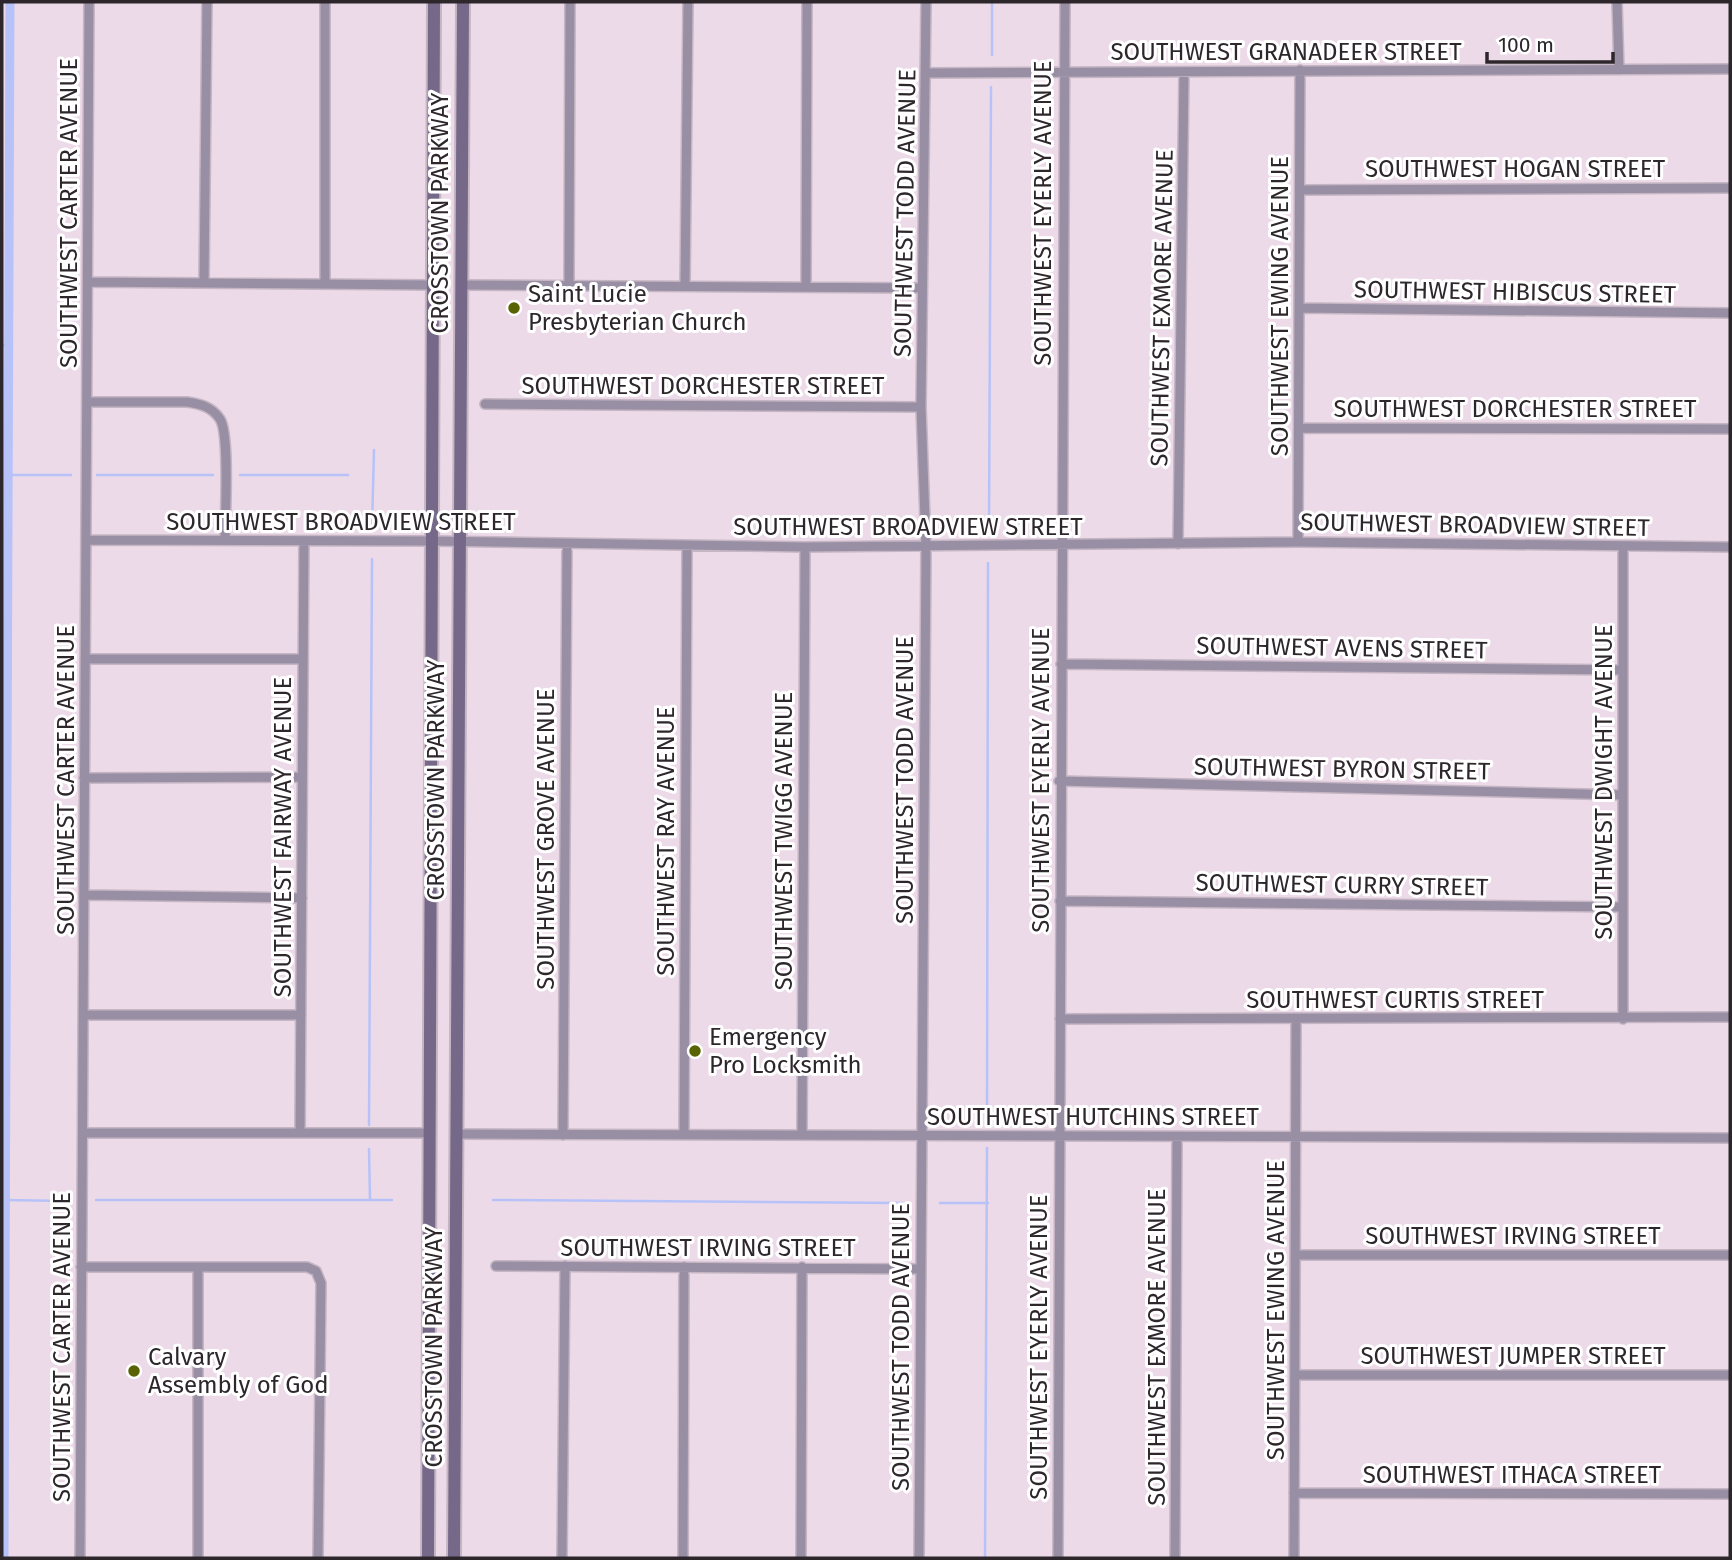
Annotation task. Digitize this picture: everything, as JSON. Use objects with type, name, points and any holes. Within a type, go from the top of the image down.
[{"type":"main road","name":"CROSSTOWN PARKWAY","points":[[428,1558],[434,2]]},
{"type":"main road","name":"CROSSTOWN PARKWAY","points":[[454,1558],[463,2]]},
{"type":"street","name":"SOUTHWEST CARTER AVENUE","points":[[80,1558],[89,2]]},
{"type":"street","points":[[204,282],[206,2]]},
{"type":"street","points":[[324,284],[325,2]]},
{"type":"street","points":[[569,286],[570,2]]},
{"type":"street","points":[[685,286],[688,2]]},
{"type":"street","points":[[806,287],[807,2]]},
{"type":"street","name":"SOUTHWEST TODD AVENUE","points":[[919,1558],[926,547],[921,407],[926,2]]},
{"type":"street","name":"SOUTHWEST EYERLY AVENUE","points":[[1058,1558],[1060,546],[1065,2]]},
{"type":"street","points":[[1617,2],[1619,70]]},
{"type":"street","name":"SOUTHWEST GRANADEER STREET","points":[[926,73],[1730,69]]},
{"type":"street","name":"SOUTHWEST EWING AVENUE","points":[[1298,542],[1300,70]]},
{"type":"street","name":"SOUTHWEST EXMORE AVENUE","points":[[1178,544],[1184,72]]},
{"type":"street","name":"SOUTHWEST HOGAN STREET","points":[[1300,190],[1730,188]]},
{"type":"street","points":[[88,282],[432,285]]},
{"type":"street","points":[[461,285],[922,288]]},
{"type":"street","name":"SOUTHWEST HIBISCUS STREET","points":[[1299,308],[1730,313]]},
{"type":"street","points":[[87,402],[187,402],[203,405],[213,411],[225,431],[225,540]]},
{"type":"street","name":"SOUTHWEST DORCHESTER STREET","points":[[485,404],[921,407]]},
{"type":"street","name":"SOUTHWEST DORCHESTER STREET","points":[[1300,428],[1730,429]]},
{"type":"street","name":"SOUTHWEST BROADVIEW STREET","points":[[86,540],[458,541],[805,547],[1298,542],[1730,547]]},
{"type":"street","name":"SOUTHWEST FAIRWAY AVENUE","points":[[300,1133],[304,541]]},
{"type":"street","name":"SOUTHWEST GROVE AVENUE","points":[[563,1135],[567,544]]},
{"type":"street","name":"SOUTHWEST RAY AVENUE","points":[[684,1135],[687,546]]},
{"type":"street","name":"SOUTHWEST DWIGHT AVENUE","points":[[1623,546],[1623,1018]]},
{"type":"street","name":"SOUTHWEST TWIGG AVENUE","points":[[802,1135],[805,547]]},
{"type":"street","points":[[85,659],[303,659]]},
{"type":"street","name":"SOUTHWEST AVENS STREET","points":[[1061,664],[1623,670]]},
{"type":"street","points":[[84,778],[302,776]]},
{"type":"street","name":"SOUTHWEST BYRON STREET","points":[[1059,781],[1623,795]]},
{"type":"street","points":[[84,895],[302,898]]},
{"type":"street","name":"SOUTHWEST CURRY STREET","points":[[1060,901],[1623,907]]},
{"type":"street","points":[[84,1015],[301,1015]]},
{"type":"street","name":"SOUTHWEST CURTIS STREET","points":[[1060,1019],[1730,1017]]},
{"type":"street","name":"SOUTHWEST EWING AVENUE","points":[[1294,1558],[1296,1020]]},
{"type":"street","points":[[83,1133],[430,1133]]},
{"type":"street","name":"SOUTHWEST HUTCHINS STREET","points":[[456,1134],[1730,1138]]},
{"type":"street","name":"SOUTHWEST EXMORE AVENUE","points":[[1175,1558],[1177,1136]]},
{"type":"street","name":"SOUTHWEST IRVING STREET","points":[[1296,1255],[1730,1255]]},
{"type":"street","name":"SOUTHWEST IRVING STREET","points":[[496,1266],[920,1269]]},
{"type":"street","points":[[562,1558],[565,1266]]},
{"type":"street","points":[[81,1267],[307,1267],[316,1271],[321,1283],[318,1558]]},
{"type":"street","points":[[198,1267],[198,1558]]},
{"type":"street","points":[[682,1558],[684,1267]]},
{"type":"street","points":[[801,1558],[802,1267]]},
{"type":"street","name":"SOUTHWEST JUMPER STREET","points":[[1295,1376],[1730,1375]]},
{"type":"street","name":"SOUTHWEST ITHACA STREET","points":[[1294,1493],[1730,1494]]},
{"type":"waterway","points":[[4,1558],[10,2]]},
{"type":"waterway","points":[[992,2],[992,55]]},
{"type":"waterway","points":[[989,530],[991,87]]},
{"type":"waterway","points":[[2,345],[9,345]]},
{"type":"waterway","points":[[372,526],[374,450]]},
{"type":"waterway","points":[[9,475],[71,475]]},
{"type":"waterway","points":[[97,475],[213,475]]},
{"type":"waterway","points":[[240,475],[348,475]]},
{"type":"waterway","points":[[369,1125],[372,559]]},
{"type":"waterway","points":[[987,1121],[988,563]]},
{"type":"waterway","points":[[985,1558],[987,1148]]},
{"type":"waterway","points":[[369,1149],[370,1200]]},
{"type":"waterway","points":[[6,1200],[65,1201]]},
{"type":"waterway","points":[[96,1200],[392,1200]]},
{"type":"waterway","points":[[493,1200],[902,1203]]},
{"type":"waterway","points":[[940,1203],[988,1203]]},
{"type":"place","name":"Saint Lucie Presbyterian Church","points":[[514,308]]},
{"type":"place","name":"Emergency Pro Locksmith","points":[[695,1051]]},
{"type":"place","name":"Calvary Assembly of God","points":[[134,1371]]}]
